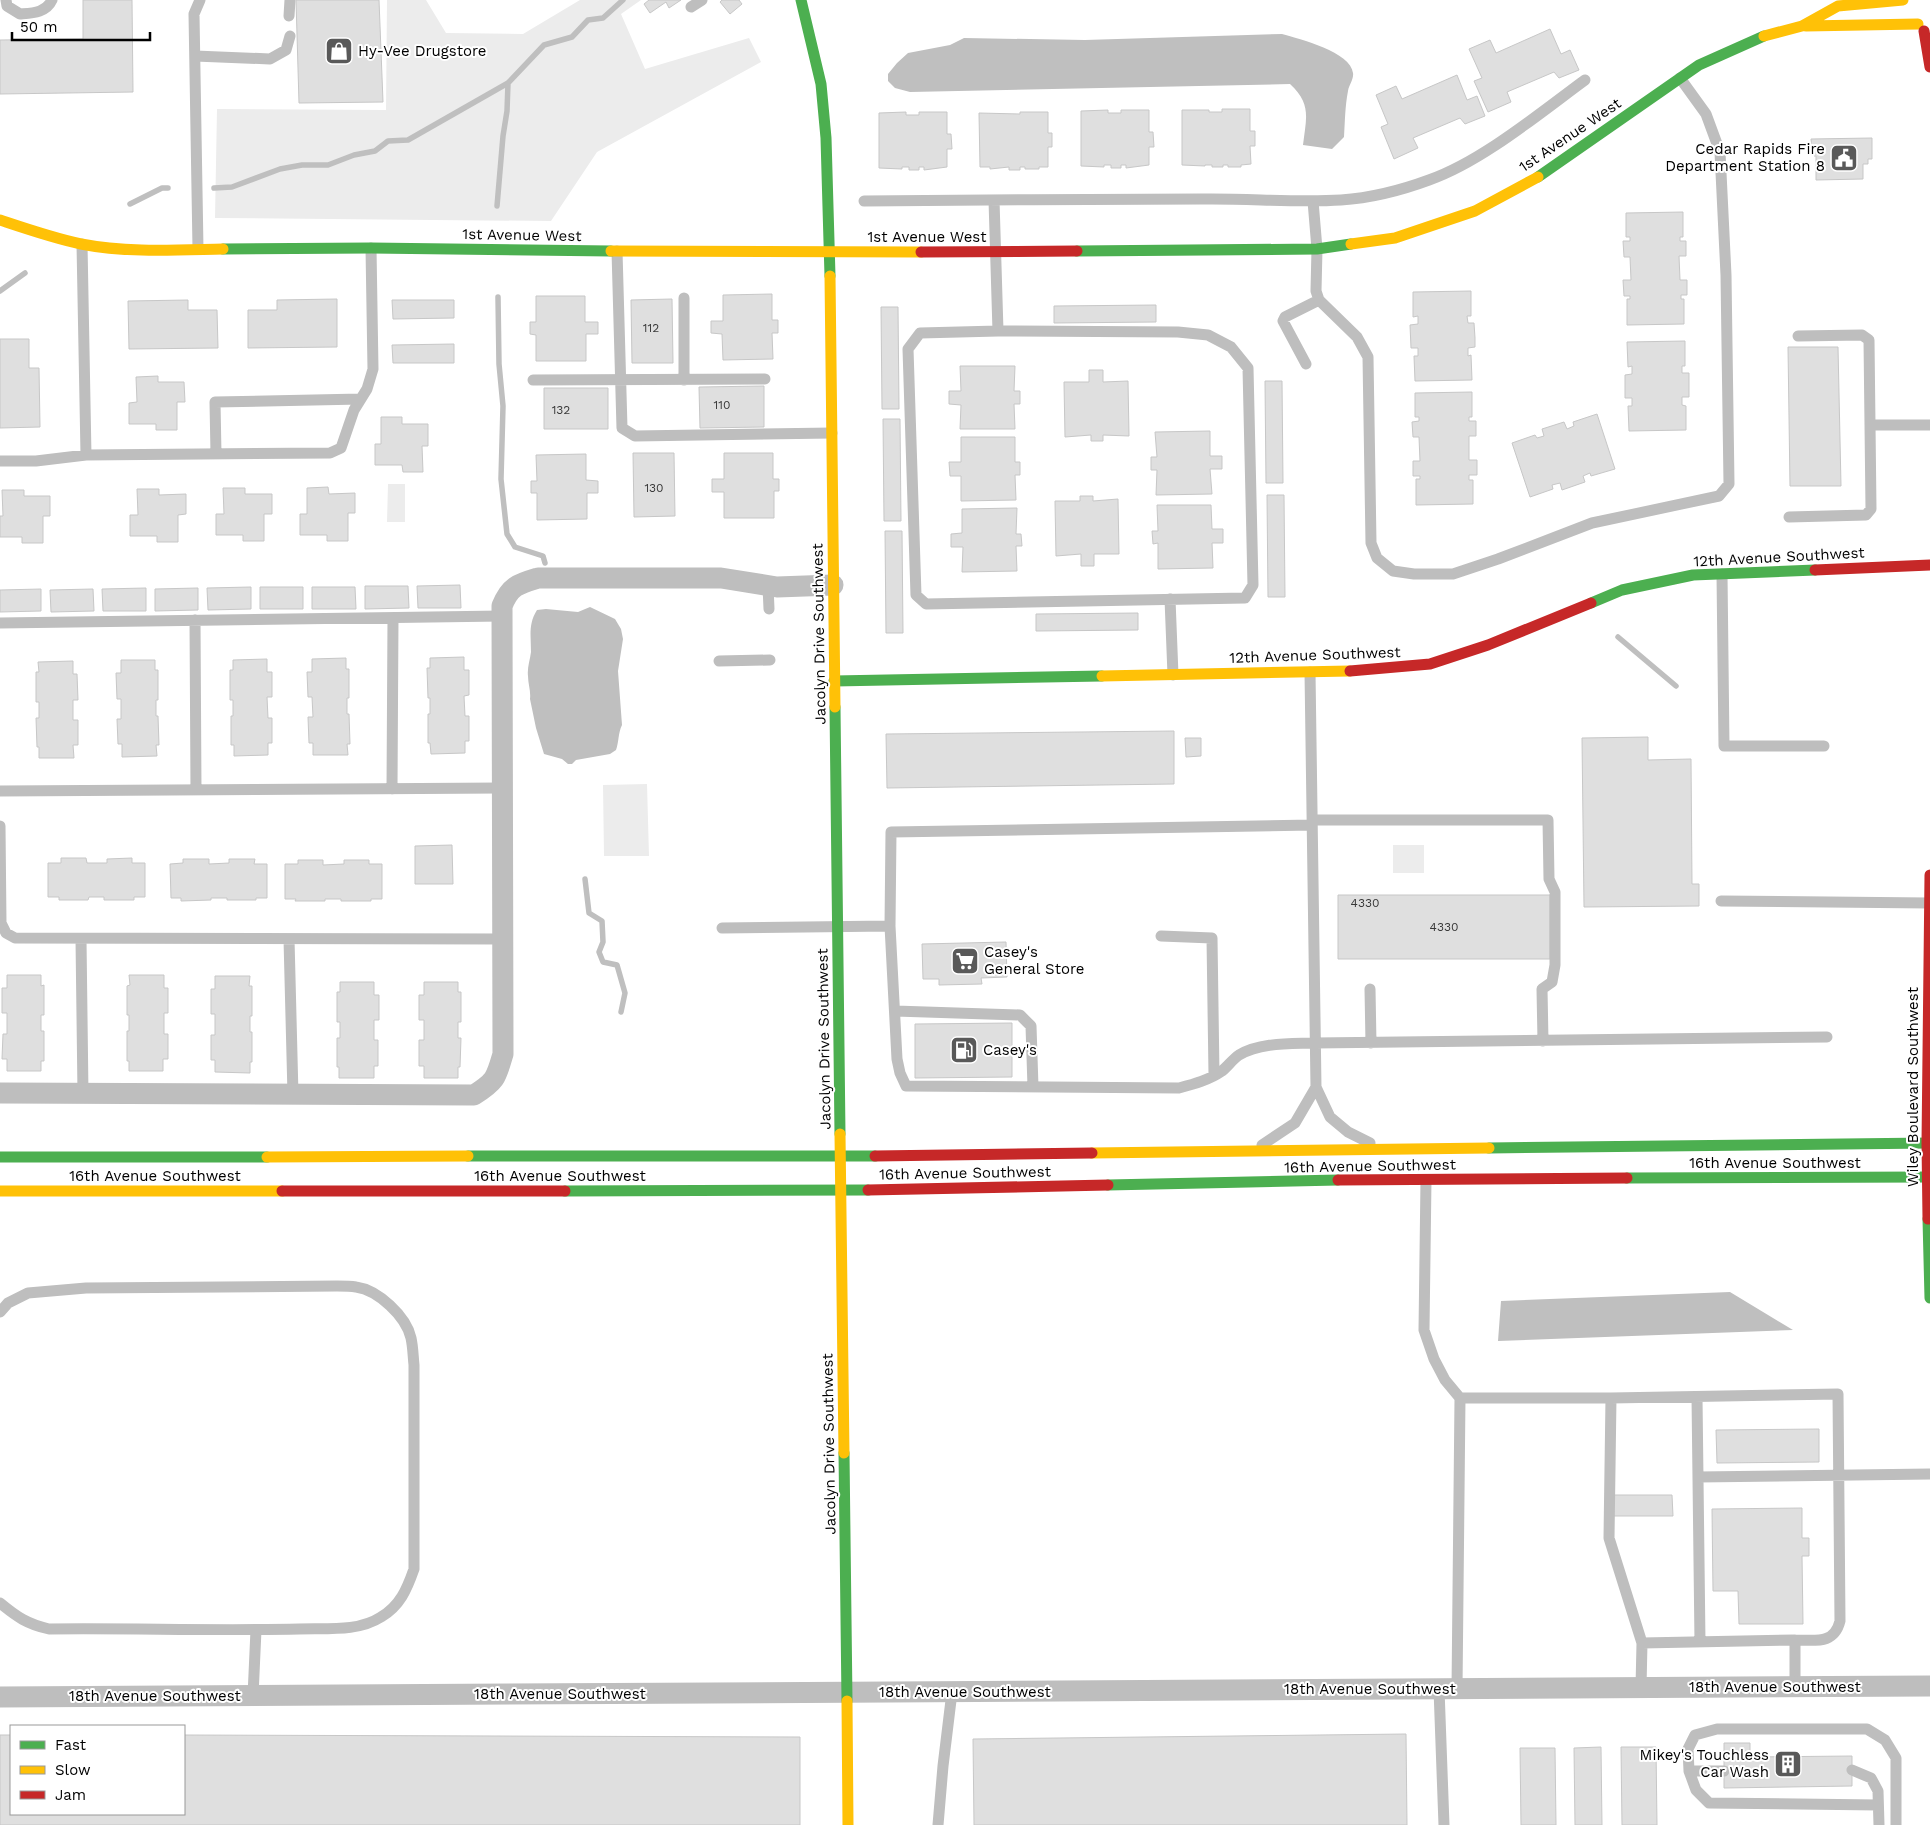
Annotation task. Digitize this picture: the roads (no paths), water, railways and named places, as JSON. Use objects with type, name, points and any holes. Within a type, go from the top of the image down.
[{"type":"street","name":"Jacolyn Drive Southwest","points":[[801,0],[821,84],[826,138],[830,253],[848,1825]]},
{"type":"street","name":"1st Avenue West","points":[[0,220],[32,231],[82,244],[137,250],[371,248],[830,253],[1317,249],[1395,238],[1475,212],[1545,173],[1700,66],[1761,37],[1802,26],[1838,6],[1903,0]]},
{"type":"street","name":"1st Avenue West","points":[[1802,26],[1922,26]]},
{"type":"street","points":[[1922,26],[1930,67]]},
{"type":"street","name":"12th Avenue Southwest","points":[[834,681],[1366,671],[1430,664],[1488,645],[1622,590],[1694,575],[1930,566]]},
{"type":"street","points":[[0,1093],[474,1095],[491,1084],[497,1074],[503,1054],[502,606],[507,593],[521,583],[538,578],[721,578],[768,586],[833,585]]},
{"type":"street","name":"Wiley Boulevard Southwest","points":[[1930,876],[1930,1298]]},
{"type":"street","name":"16th Avenue Southwest","points":[[0,1157],[840,1156],[1929,1142]]},
{"type":"street","points":[[1320,1161],[1327,1158],[1332,1150]]},
{"type":"street","points":[[1186,1183],[1197,1172]]},
{"type":"street","name":"16th Avenue Southwest","points":[[0,1191],[841,1191],[1186,1183],[1426,1180],[1929,1178]]},
{"type":"street","name":"18th Avenue Southwest","points":[[0,1697],[1930,1686]]},
{"type":"lane","points":[[6,0],[8,6],[20,14],[40,12],[52,0]]},
{"type":"lane","points":[[198,249],[194,14],[200,0]]},
{"type":"lane","points":[[289,16],[290,0]]},
{"type":"lane","points":[[691,7],[702,0]]},
{"type":"lane","points":[[195,56],[270,58],[286,50],[290,36]]},
{"type":"lane","points":[[1314,201],[1317,249],[1316,291],[1319,300],[1357,337],[1368,357],[1371,543],[1377,558],[1393,571],[1414,574],[1453,574],[1592,523],[1719,496],[1729,484],[1726,284],[1720,152],[1706,114],[1680,78]]},
{"type":"lane","points":[[864,201],[1215,198],[1314,201],[1343,200],[1382,194],[1430,180],[1462,164],[1494,145],[1585,80]]},
{"type":"lane","points":[[994,200],[998,332]]},
{"type":"lane","points":[[82,244],[86,455]]},
{"type":"lane","points":[[0,461],[36,461],[86,455],[330,453],[341,448],[354,410],[367,390],[373,369],[371,248]]},
{"type":"lane","points":[[618,251],[622,428],[635,436],[832,433]]},
{"type":"lane","points":[[684,298],[684,380]]},
{"type":"lane","points":[[1306,364],[1284,326],[1284,321],[1286,317],[1319,300]]},
{"type":"lane","points":[[998,332],[1178,332],[1208,336],[1231,347],[1248,368],[1253,585],[1245,598],[926,604],[916,595],[908,349],[920,334],[998,332]]},
{"type":"lane","points":[[1789,517],[1866,516],[1871,509],[1869,340],[1862,335],[1798,336]]},
{"type":"lane","points":[[533,380],[765,380]]},
{"type":"lane","points":[[216,454],[215,402],[361,399]]},
{"type":"lane","points":[[1870,425],[1930,425]]},
{"type":"lane","points":[[1722,574],[1722,746],[1824,746]]},
{"type":"lane","points":[[768,586],[769,609]]},
{"type":"lane","points":[[1170,599],[1173,675]]},
{"type":"lane","points":[[0,623],[502,616]]},
{"type":"lane","points":[[392,789],[394,618]]},
{"type":"lane","points":[[195,620],[196,790]]},
{"type":"lane","points":[[719,661],[770,660]]},
{"type":"lane","points":[[1310,672],[1316,1087],[1330,1117],[1348,1132],[1382,1149]]},
{"type":"lane","points":[[0,791],[502,788]]},
{"type":"lane","points":[[1543,1041],[1542,989],[1552,982],[1555,965],[1554,892],[1548,879],[1548,820],[1312,822],[891,832],[890,926],[894,1011],[897,1059],[900,1073],[906,1086],[1179,1088],[1214,1076],[1239,1055],[1254,1049],[1268,1046],[1315,1043],[1543,1041],[1828,1037]]},
{"type":"lane","points":[[0,826],[1,923],[6,933],[16,938],[503,939]]},
{"type":"lane","points":[[1721,901],[1929,902]]},
{"type":"lane","points":[[722,928],[890,926]]},
{"type":"lane","points":[[1161,936],[1212,938],[1214,1076]]},
{"type":"lane","points":[[81,939],[84,1094]]},
{"type":"lane","points":[[289,939],[293,1095]]},
{"type":"lane","points":[[1370,989],[1371,1043]]},
{"type":"lane","points":[[894,1011],[1020,1015],[1031,1026],[1033,1087]]},
{"type":"lane","points":[[1252,1151],[1295,1123],[1316,1087]]},
{"type":"lane","points":[[1426,1180],[1424,1330],[1434,1359],[1445,1380],[1460,1398],[1444,1825]]},
{"type":"lane","points":[[0,1312],[8,1303],[28,1293],[86,1288],[357,1287],[372,1293],[389,1304],[400,1318],[411,1336],[414,1365],[414,1569],[397,1605],[380,1618],[359,1627],[256,1630],[49,1628],[32,1625],[18,1618],[0,1602]]},
{"type":"lane","points":[[1460,1398],[1610,1398],[1838,1394],[1840,1620],[1838,1628],[1832,1636],[1824,1640],[1642,1643]]},
{"type":"lane","points":[[1697,1397],[1700,1642]]},
{"type":"lane","points":[[1610,1398],[1609,1538],[1642,1643],[1641,1687]]},
{"type":"lane","points":[[1698,1477],[1930,1474]]},
{"type":"lane","points":[[253,1696],[256,1630]]},
{"type":"lane","points":[[1795,1640],[1795,1687]]},
{"type":"lane","points":[[938,1825],[942,1766],[952,1692]]},
{"type":"lane","points":[[1878,1805],[1709,1803],[1696,1790],[1689,1771],[1688,1749],[1695,1735],[1717,1730],[1868,1729],[1885,1740],[1896,1758],[1896,1825]]},
{"type":"lane","points":[[1852,1770],[1871,1778],[1878,1791],[1879,1825]]},
{"type":"lane","points":[[1689,1771],[1724,1771]]},
{"type":"waterway","points":[[214,188],[232,187],[280,169],[302,165],[328,165],[354,155],[375,151],[388,141],[408,140],[508,83],[544,45],[572,37],[588,20],[603,18],[623,0]]},
{"type":"waterway","points":[[497,206],[508,83]]},
{"type":"waterway","points":[[130,204],[162,188],[168,188]]},
{"type":"waterway","points":[[0,291],[25,273]]},
{"type":"waterway","points":[[498,297],[499,364],[503,406],[501,479],[507,534],[515,547],[543,556],[545,563]]},
{"type":"waterway","points":[[1618,637],[1676,686]]},
{"type":"waterway","points":[[585,879],[589,913],[602,921],[603,942],[599,952],[603,962],[617,965],[625,993],[621,1012]]},
{"type":"place","name":"Hy-Vee Drugstore","points":[[339,51]]},
{"type":"place","name":"Cedar Rapids Fire Department Station 8","points":[[1844,158]]},
{"type":"place","name":"Casey's General Store","points":[[965,961]]},
{"type":"place","name":"Casey's","points":[[964,1050]]},
{"type":"place","name":"Mikey's Touchless Car Wash","points":[[1788,1764]]}]
